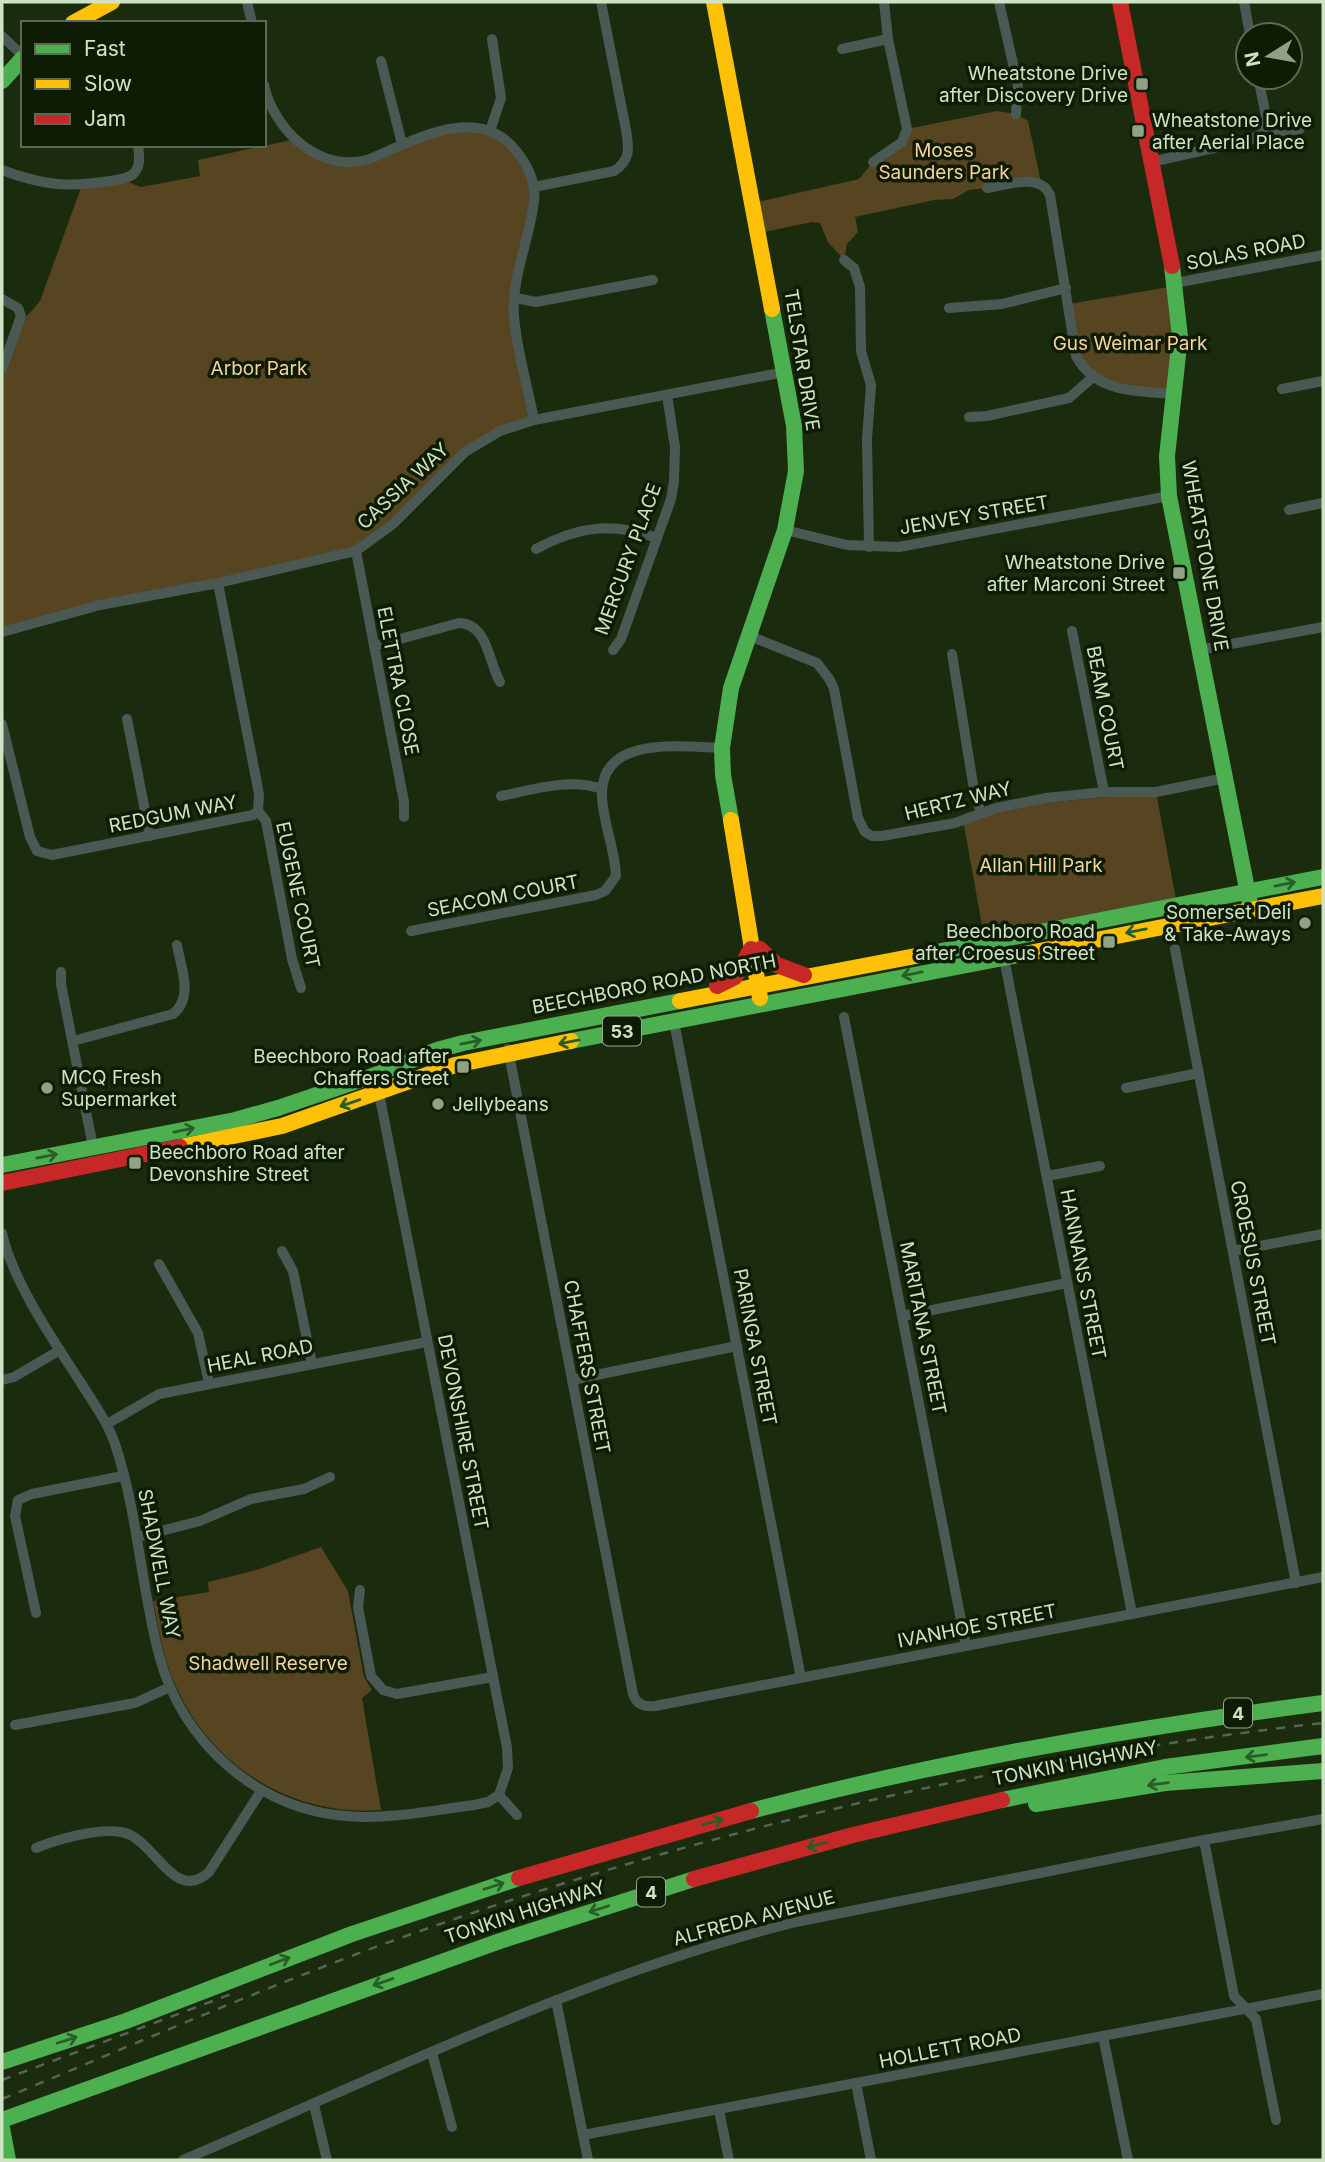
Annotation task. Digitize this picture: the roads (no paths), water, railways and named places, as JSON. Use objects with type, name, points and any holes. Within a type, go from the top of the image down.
[{"type":"main road","points":[[77,21],[112,2]]},
{"type":"main road","name":"TELSTAR DRIVE","points":[[713,2],[794,426],[796,471],[785,530],[731,688],[722,748],[724,788],[743,885],[743,903],[756,949],[766,1002]]},
{"type":"main road","name":"WHEATSTONE DRIVE","points":[[1120,2],[1175,283],[1180,337],[1166,458],[1169,496],[1251,909]]},
{"type":"main road","points":[[2,81],[21,59]]},
{"type":"main road","name":"BEECHBORO ROAD NORTH","points":[[5,1166],[235,1120],[375,1075],[437,1049],[807,975],[1323,877]]},
{"type":"main road","name":"BEECHBORO ROAD NORTH","points":[[2,1184],[282,1126],[455,1065],[509,1053],[1323,896]]},
{"type":"main road","points":[[691,998],[735,977],[756,949],[777,965],[807,975]]},
{"type":"main road","points":[[1154,1725],[1323,1691]]},
{"type":"main road","name":"TONKIN HIGHWAY","points":[[2,2062],[128,2020],[386,1922],[578,1860],[807,1797],[1037,1745],[1154,1725],[1323,1703]]},
{"type":"main road","name":"TONKIN HIGHWAY","points":[[2,2120],[505,1939],[668,1887],[988,1802],[1170,1766],[1323,1746]]},
{"type":"main road","points":[[864,1833],[1165,1783],[1323,1771]]},
{"type":"main road","points":[[3,2135],[8,2160]]},
{"type":"street","points":[[247,2],[252,21]]},
{"type":"street","points":[[534,187],[614,171],[627,158],[629,149],[626,130],[601,2]]},
{"type":"street","points":[[873,162],[902,142],[907,129],[888,39],[884,2]]},
{"type":"street","points":[[999,2],[1018,86],[1016,114]]},
{"type":"street","points":[[1244,2],[1247,21]]},
{"type":"street","points":[[2,36],[21,55]]},
{"type":"street","points":[[490,131],[501,98],[492,39]]},
{"type":"street","points":[[842,49],[888,39]]},
{"type":"street","points":[[382,61],[402,145]]},
{"type":"street","points":[[1151,162],[1258,136],[1265,130],[1266,116],[1261,91]]},
{"type":"street","points":[[266,93],[279,121],[304,146],[333,161],[356,163],[447,129],[467,127],[490,131],[514,147],[527,166],[535,199],[515,298],[514,316],[534,420]]},
{"type":"street","points":[[1265,130],[1273,133],[1300,129]]},
{"type":"street","points":[[2,170],[29,181],[64,186],[120,179],[135,172],[139,164],[138,147]]},
{"type":"street","points":[[987,188],[1022,182],[1041,182],[1046,186],[1050,195],[1076,356],[1086,371],[1118,389],[1173,394]]},
{"type":"street","name":"SOLAS ROAD","points":[[1175,283],[1323,255]]},
{"type":"street","points":[[844,260],[854,268],[860,287],[861,351],[871,385],[867,439],[869,547]]},
{"type":"street","points":[[515,298],[536,302],[653,280]]},
{"type":"street","points":[[949,308],[1002,303],[1066,288]]},
{"type":"street","points":[[2,299],[18,308],[21,316],[2,369]]},
{"type":"street","name":"CASSIA WAY","points":[[2,632],[100,605],[218,583],[356,551],[393,524],[454,461],[476,444],[500,431],[534,420],[785,372]]},
{"type":"street","points":[[969,417],[1069,398],[1093,377]]},
{"type":"street","points":[[1282,389],[1323,381]]},
{"type":"street","name":"MERCURY PLACE","points":[[613,650],[621,639],[671,499],[676,465],[667,395]]},
{"type":"street","name":"JENVEY STREET","points":[[785,530],[847,545],[914,545],[1169,496]]},
{"type":"street","points":[[1289,510],[1323,503]]},
{"type":"street","points":[[536,549],[570,533],[606,528],[634,530],[657,538]]},
{"type":"street","name":"ELETTRA CLOSE","points":[[356,551],[404,802],[404,817]]},
{"type":"street","name":"REDGUM WAY","points":[[2,724],[32,845],[45,855],[79,851],[244,818],[258,811],[259,794],[218,583]]},
{"type":"street","points":[[374,646],[459,622],[467,623],[480,631],[500,682]]},
{"type":"street","points":[[1199,650],[1323,627]]},
{"type":"street","name":"BEAM COURT","points":[[1072,631],[1104,792]]},
{"type":"street","name":"HERTZ WAY","points":[[750,636],[817,663],[830,680],[834,689],[858,818],[865,832],[872,836],[918,831],[955,823],[981,813],[1046,798],[1104,792],[1156,792],[1225,778]]},
{"type":"street","points":[[952,654],[974,790],[981,813]]},
{"type":"street","points":[[127,719],[150,836]]},
{"type":"street","points":[[501,796],[562,784],[588,785],[602,789],[611,768],[627,754],[640,748],[722,748]]},
{"type":"street","points":[[2,777],[14,774]]},
{"type":"street","name":"SEACOM COURT","points":[[411,931],[596,895],[605,891],[616,876],[602,789]]},
{"type":"street","name":"EUGENE COURT","points":[[258,811],[266,821],[292,959],[301,988]]},
{"type":"street","name":"HANNANS STREET","points":[[1001,940],[1132,1614]]},
{"type":"street","points":[[73,1041],[173,1014],[181,1007],[186,991],[177,945]]},
{"type":"street","name":"CROESUS STREET","points":[[1175,949],[1296,1583]]},
{"type":"street","points":[[61,972],[61,984],[93,1147],[88,1159],[76,1170]]},
{"type":"street","name":"MARITANA STREET","points":[[844,1017],[966,1646]]},
{"type":"street","name":"PARINGA STREET","points":[[674,1022],[801,1678]]},
{"type":"street","name":"CHAFFERS STREET","points":[[505,1036],[633,1694],[638,1703]]},
{"type":"street","points":[[1126,1088],[1199,1073]]},
{"type":"street","name":"DEVONSHIRE STREET","points":[[375,1075],[509,1759],[507,1777],[499,1795]]},
{"type":"street","points":[[93,1147],[103,1155],[124,1160]]},
{"type":"street","points":[[1047,1176],[1100,1166]]},
{"type":"street","name":"SHADWELL WAY","points":[[2,1233],[4,1252],[60,1350],[107,1424],[117,1448],[138,1537],[159,1653],[170,1686],[205,1744],[230,1769],[261,1791],[302,1808],[349,1816],[382,1815],[474,1805],[488,1802],[499,1795]]},
{"type":"street","points":[[1233,1251],[1323,1234]]},
{"type":"street","points":[[282,1251],[293,1270],[312,1364]]},
{"type":"street","points":[[159,1264],[198,1333],[209,1383]]},
{"type":"street","points":[[902,1316],[1067,1283]]},
{"type":"street","name":"HEAL ROAD","points":[[107,1424],[159,1394],[427,1342]]},
{"type":"street","points":[[572,1380],[737,1346]]},
{"type":"street","points":[[2,1380],[14,1377],[60,1350]]},
{"type":"street","points":[[36,1613],[15,1516],[18,1500],[32,1494],[123,1476]]},
{"type":"street","points":[[138,1537],[200,1521],[251,1499],[304,1489],[330,1477]]},
{"type":"street","name":"IVANHOE STREET","points":[[638,1703],[648,1707],[655,1706],[1323,1577]]},
{"type":"street","points":[[360,1590],[358,1607],[371,1676],[383,1690],[397,1694],[493,1677]]},
{"type":"street","points":[[15,1725],[135,1703],[170,1686]]},
{"type":"street","points":[[36,1848],[51,1842],[91,1834],[122,1832],[136,1838],[177,1879],[193,1882],[202,1879],[209,1872],[261,1791]]},
{"type":"street","points":[[499,1795],[517,1815]]},
{"type":"street","name":"ALFREDA AVENUE","points":[[183,2160],[556,2000],[674,1957],[749,1934],[796,1922],[1204,1840],[1323,1819]]},
{"type":"street","points":[[1204,1840],[1234,1996],[1256,2019],[1276,2120]]},
{"type":"street","name":"HOLLETT ROAD","points":[[583,2135],[1323,1994]]},
{"type":"street","points":[[556,2000],[588,2160]]},
{"type":"street","points":[[1103,2036],[1128,2160]]},
{"type":"street","points":[[432,2053],[452,2127]]},
{"type":"street","points":[[856,2084],[871,2160]]},
{"type":"street","points":[[314,2105],[327,2160]]},
{"type":"street","points":[[719,2110],[729,2160]]},
{"type":"railway","points":[[2,2099],[333,1963],[495,1905],[611,1869],[845,1806],[964,1780],[1083,1757],[1323,1723]]},
{"type":"railway","points":[[2,2080],[234,1993]]},
{"type":"place","name":"Wheatstone Drive after Discovery Drive","points":[[1142,84]]},
{"type":"place","name":"Wheatstone Drive after Aerial Place","points":[[1138,131]]},
{"type":"place","name":"Wheatstone Drive after Marconi Street","points":[[1179,573]]},
{"type":"place","name":"Somerset Deli & Take-Aways","points":[[1305,923]]},
{"type":"place","name":"Beechboro Road after Croesus Street","points":[[1109,942]]},
{"type":"place","name":"Beechboro Road after Chaffers Street","points":[[463,1067]]},
{"type":"place","name":"MCQ Fresh Supermarket","points":[[47,1088]]},
{"type":"place","name":"Jellybeans","points":[[438,1104]]},
{"type":"place","name":"Beechboro Road after Devonshire Street","points":[[135,1163]]},
{"type":"park label","name":"Moses Saunders Park","points":[[944,161]]},
{"type":"park label","name":"Gus Weimar Park","points":[[1130,343]]},
{"type":"park label","name":"Arbor Park","points":[[259,368]]},
{"type":"park label","name":"Allan Hill Park","points":[[1041,865]]},
{"type":"park label","name":"Shadwell Reserve","points":[[268,1663]]}]
